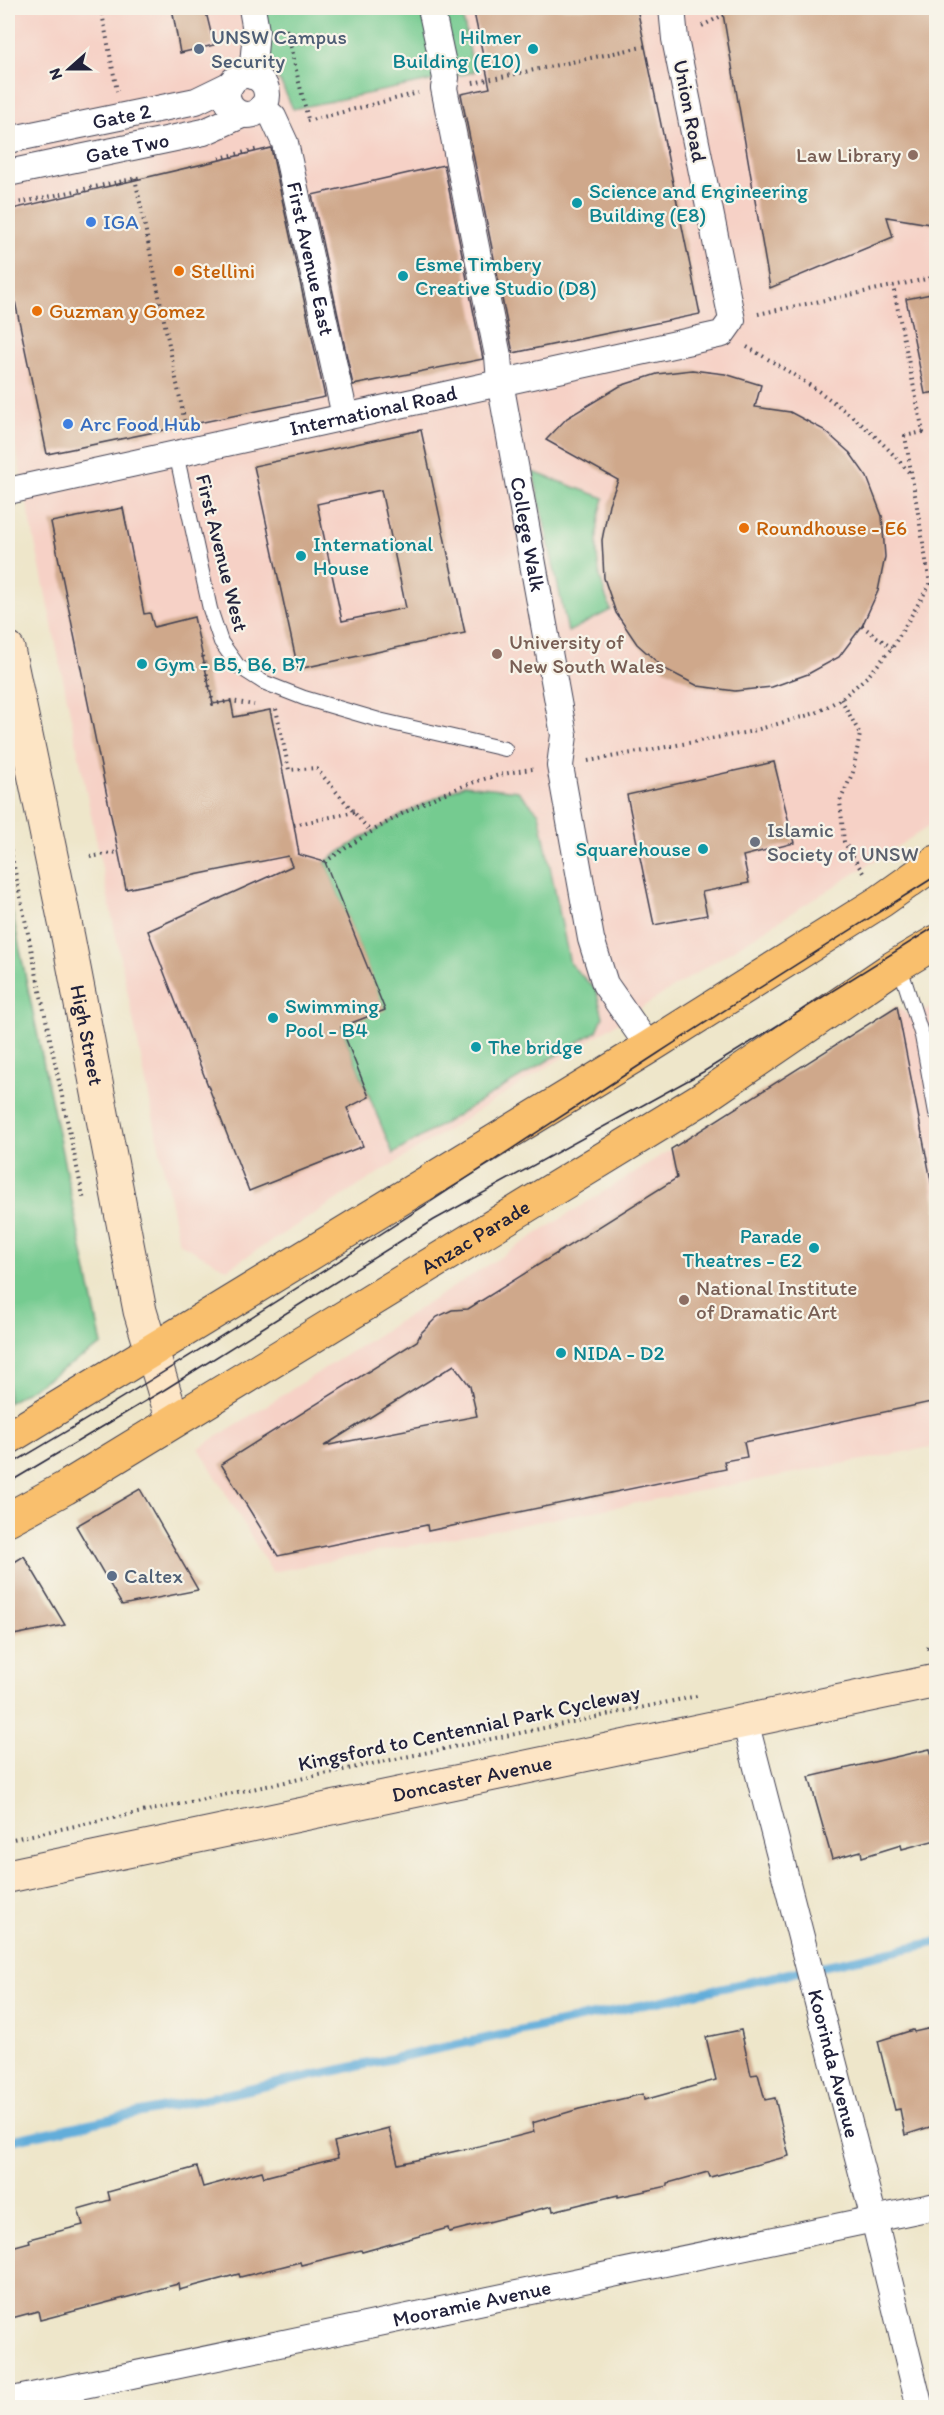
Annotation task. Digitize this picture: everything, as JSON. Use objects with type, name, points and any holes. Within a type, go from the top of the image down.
[{"type":"main road","points":[[8,1437],[649,1047],[881,901],[936,862]]},
{"type":"main road","name":"Anzac Parade","points":[[8,1519],[65,1488],[701,1099],[899,964],[936,942]]},
{"type":"street","name":"College Walk","points":[[430,8],[446,78],[444,88],[498,356],[500,382],[564,735],[560,766],[591,939],[604,984],[649,1047]]},
{"type":"street","name":"Union Road","points":[[672,8],[685,34],[727,326]]},
{"type":"street","points":[[241,80],[263,84],[265,89],[265,102],[252,111],[231,108],[228,102],[228,89],[241,80],[254,19]]},
{"type":"street","name":"Gate 2","points":[[8,140],[196,101],[241,80]]},
{"type":"street","name":"Gate Two","points":[[8,173],[204,132],[252,111]]},
{"type":"street","name":"First Avenue East","points":[[252,111],[273,117],[285,143],[345,416]]},
{"type":"street","name":"International Road","points":[[8,490],[500,382],[727,326]]},
{"type":"street","name":"High Street","points":[[8,649],[68,937],[140,1311],[173,1421]]},
{"type":"street","name":"Doncaster Avenue","points":[[8,1876],[936,1682]]},
{"type":"street","name":"Koorinda Avenue","points":[[745,1721],[874,2219],[920,2408]]},
{"type":"street","name":"Mooramie Avenue","points":[[8,2402],[936,2206]]},
{"type":"lane","name":"First Avenue West","points":[[176,453],[210,609],[221,642],[238,666],[263,682],[304,698],[379,720],[505,748]]},
{"type":"lane","points":[[899,964],[922,1036],[936,1113]]},
{"type":"path","points":[[101,8],[118,97]]},
{"type":"path","points":[[484,81],[685,34],[723,15]]},
{"type":"path","points":[[254,19],[285,25],[308,119]]},
{"type":"path","points":[[117,91],[128,89]]},
{"type":"path","points":[[133,171],[185,425]]},
{"type":"path","points":[[8,205],[135,178]]},
{"type":"path","points":[[727,326],[936,277]]},
{"type":"path","points":[[325,862],[370,831],[421,804],[464,785],[525,770],[560,766],[749,732],[816,713],[841,699],[869,675],[892,648],[930,584],[904,436],[922,432],[893,286]]},
{"type":"path","points":[[727,326],[824,396],[895,455],[911,475]]},
{"type":"path","points":[[930,584],[936,584]]},
{"type":"path","points":[[862,626],[892,648]]},
{"type":"path","points":[[841,699],[860,734],[853,772],[840,801],[844,842],[881,901]]},
{"type":"path","points":[[275,708],[289,770],[316,768],[370,831]]},
{"type":"path","points":[[294,825],[354,812]]},
{"type":"path","points":[[8,838],[85,1208]]},
{"type":"path","points":[[90,857],[118,852]]},
{"type":"path","points":[[925,1648],[936,1646]]},
{"type":"path","name":"Kingsford to Centennial Park Cycleway","points":[[8,1840],[704,1694]]},
{"type":"shaded area","name":"University of New South Wales","points":[[8,8],[936,8],[936,822],[227,1269],[179,1243],[8,411]]},
{"type":"shaded area","name":"National Institute of Dramatic Art","points":[[936,1003],[936,1446],[272,1572],[199,1448],[897,1006],[913,1019]]},
{"type":"green space","points":[[261,8],[461,8],[474,72],[293,109],[281,83],[266,65],[261,50]]},
{"type":"green space","points":[[533,472],[604,498],[598,526],[597,554],[601,582],[611,610],[568,632]]},
{"type":"green space","points":[[464,785],[518,791],[539,813],[570,964],[596,990],[603,1017],[597,1031],[393,1154],[341,1027],[384,1009],[325,862],[393,820]]},
{"type":"green space","points":[[8,892],[102,1345],[8,1403]]},
{"type":"building","points":[[172,8],[205,8],[214,45],[180,53]]},
{"type":"building","name":"Science and Engineering Building (E8)","points":[[473,8],[637,8],[700,314],[513,353],[461,94],[490,88]]},
{"type":"building","points":[[722,8],[936,8],[936,225],[887,217],[893,237],[770,288]]},
{"type":"building","points":[[271,148],[325,397],[47,454],[11,282],[8,283],[8,210]]},
{"type":"building","name":"Esme Timbery Creative Studio (D8)","points":[[444,165],[483,359],[353,385],[312,195]]},
{"type":"building","points":[[936,293],[936,392],[925,394],[906,299]]},
{"type":"building","name":"Roundhouse - E6","points":[[692,370],[725,374],[761,385],[755,407],[790,412],[824,430],[850,453],[867,477],[882,516],[885,557],[878,591],[862,626],[839,657],[808,674],[772,687],[735,691],[698,686],[665,669],[637,644],[616,613],[604,578],[602,540],[609,504],[618,480],[546,440],[567,418],[620,386],[657,374]]},
{"type":"building","name":"International House","points":[[421,430],[465,633],[298,669],[254,466]],"holes":[[[381,490],[406,608],[342,621],[317,504]]]},
{"type":"building","points":[[123,508],[144,614],[150,613],[154,627],[194,617],[213,704],[231,701],[234,717],[270,710],[294,825],[299,854],[297,854],[325,862],[385,1010],[341,1027],[369,1097],[347,1108],[363,1146],[249,1191],[148,931],[292,866],[288,856],[126,889],[51,522]]},
{"type":"building","name":"Squarehouse","points":[[774,762],[794,843],[743,856],[749,883],[702,892],[707,915],[654,925],[627,795]]},
{"type":"building","name":"National Institute of Dramatic Art","points":[[897,1006],[936,1206],[936,1401],[744,1442],[747,1457],[724,1461],[726,1469],[428,1531],[427,1525],[278,1556],[221,1464],[417,1341],[421,1333],[437,1317],[452,1310],[468,1309],[677,1178],[671,1149]],"holes":[[[454,1365],[470,1386],[477,1416],[324,1446]]]},
{"type":"building","points":[[140,1489],[198,1590],[122,1605],[76,1526]]},
{"type":"building","points":[[24,1556],[65,1625],[8,1636],[8,1566]]},
{"type":"building","points":[[930,1749],[936,1770],[936,1840],[902,1849],[901,1845],[862,1857],[861,1851],[832,1859],[809,1777]]},
{"type":"building","points":[[932,2028],[936,2047],[936,2125],[905,2135],[900,2109],[895,2110],[878,2041],[913,2030],[914,2032]]},
{"type":"building","points":[[741,2030],[751,2075],[758,2074],[765,2100],[775,2098],[789,2156],[710,2177],[708,2172],[668,2183],[668,2186],[618,2197],[618,2195],[553,2211],[552,2206],[449,2232],[448,2228],[362,2252],[361,2250],[301,2265],[300,2262],[240,2277],[239,2274],[179,2290],[178,2284],[40,2320],[38,2311],[8,2319],[8,2248],[30,2242],[29,2239],[83,2225],[78,2209],[110,2200],[108,2192],[197,2167],[203,2187],[262,2171],[264,2177],[338,2158],[334,2142],[389,2128],[398,2164],[534,2132],[532,2123],[579,2109],[643,2094],[644,2100],[716,2080],[706,2037]]},
{"type":"waterway","points":[[8,2141],[936,1942]]},
{"type":"tram line","points":[[8,1466],[254,1315],[936,876]]},
{"type":"tram line","points":[[8,1483],[164,1390],[434,1220],[703,1072],[936,926]]},
{"type":"place","name":"UNSW Campus Security","points":[[199,49]]},
{"type":"place","name":"Hilmer Building (E10)","points":[[533,49]]},
{"type":"place","name":"Law Library","points":[[913,155]]},
{"type":"place","name":"Science and Engineering Building (E8)","points":[[577,203]]},
{"type":"place","name":"IGA","points":[[91,222]]},
{"type":"place","name":"Stellini","points":[[179,271]]},
{"type":"place","name":"Esme Timbery Creative Studio (D8)","points":[[403,276]]},
{"type":"place","name":"Guzman y Gomez","points":[[37,311]]},
{"type":"place","name":"Arc Food Hub","points":[[68,424]]},
{"type":"place","name":"Roundhouse - E6","points":[[744,528]]},
{"type":"place","name":"International House","points":[[301,556]]},
{"type":"place","name":"University of New South Wales","points":[[497,654]]},
{"type":"place","name":"Gym - B5, B6, B7","points":[[142,664]]},
{"type":"place","name":"Islamic Society of UNSW","points":[[755,842]]},
{"type":"place","name":"Squarehouse","points":[[703,849]]},
{"type":"place","name":"Swimming Pool - B4","points":[[273,1018]]},
{"type":"place","name":"The bridge","points":[[476,1047]]},
{"type":"place","name":"Parade Theatres - E2","points":[[814,1248]]},
{"type":"place","name":"National Institute of Dramatic Art","points":[[684,1300]]},
{"type":"place","name":"NIDA - D2","points":[[561,1353]]},
{"type":"place","name":"Caltex","points":[[112,1576]]}]
